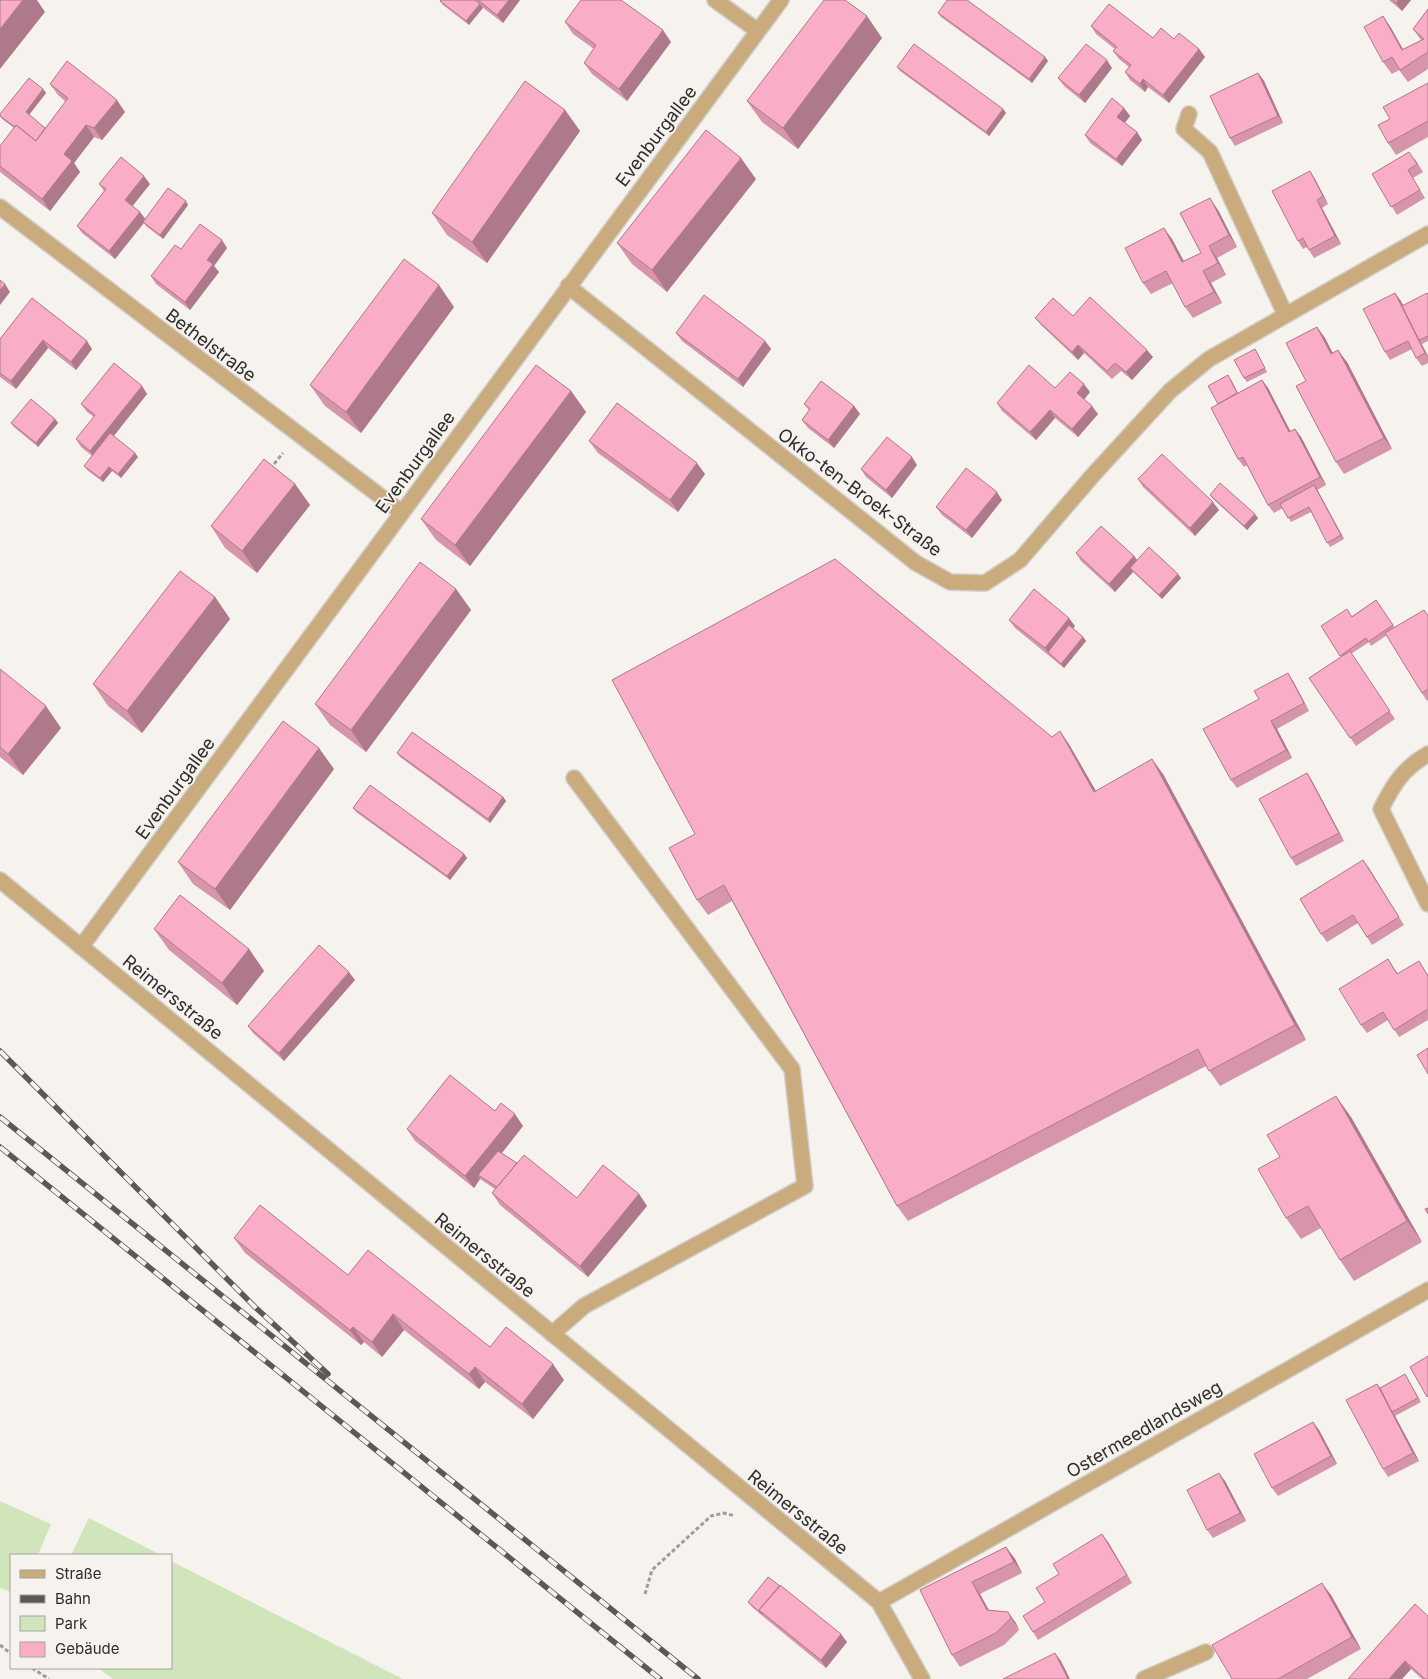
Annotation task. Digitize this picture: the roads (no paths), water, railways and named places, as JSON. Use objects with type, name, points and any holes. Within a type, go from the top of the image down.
[{"type":"street","points":[[715,0],[758,31]]},
{"type":"street","name":"Evenburgallee","points":[[81,946],[781,0]]},
{"type":"street","points":[[1189,114],[1184,129],[1210,152],[1285,314]]},
{"type":"street","name":"Bethelstraße","points":[[0,207],[402,512]]},
{"type":"street","name":"Okko-ten-Broek-Straße","points":[[568,286],[916,563],[950,582],[985,583],[1020,560],[1093,474],[1170,391],[1209,359],[1428,234]]},
{"type":"street","points":[[1428,754],[1412,764],[1394,783],[1381,809],[1428,904]]},
{"type":"street","points":[[552,1334],[584,1306],[805,1186],[792,1069],[574,778]]},
{"type":"street","name":"Reimersstraße","points":[[0,880],[879,1602],[922,1679]]},
{"type":"street","name":"Ostermeedlandsweg","points":[[879,1602],[1428,1290]]},
{"type":"street","points":[[1144,1679],[1206,1652]]},
{"type":"railway","points":[[0,1051],[255,1307],[328,1374]]},
{"type":"railway","points":[[0,1117],[698,1679]]},
{"type":"railway","points":[[0,1147],[660,1679]]}]
